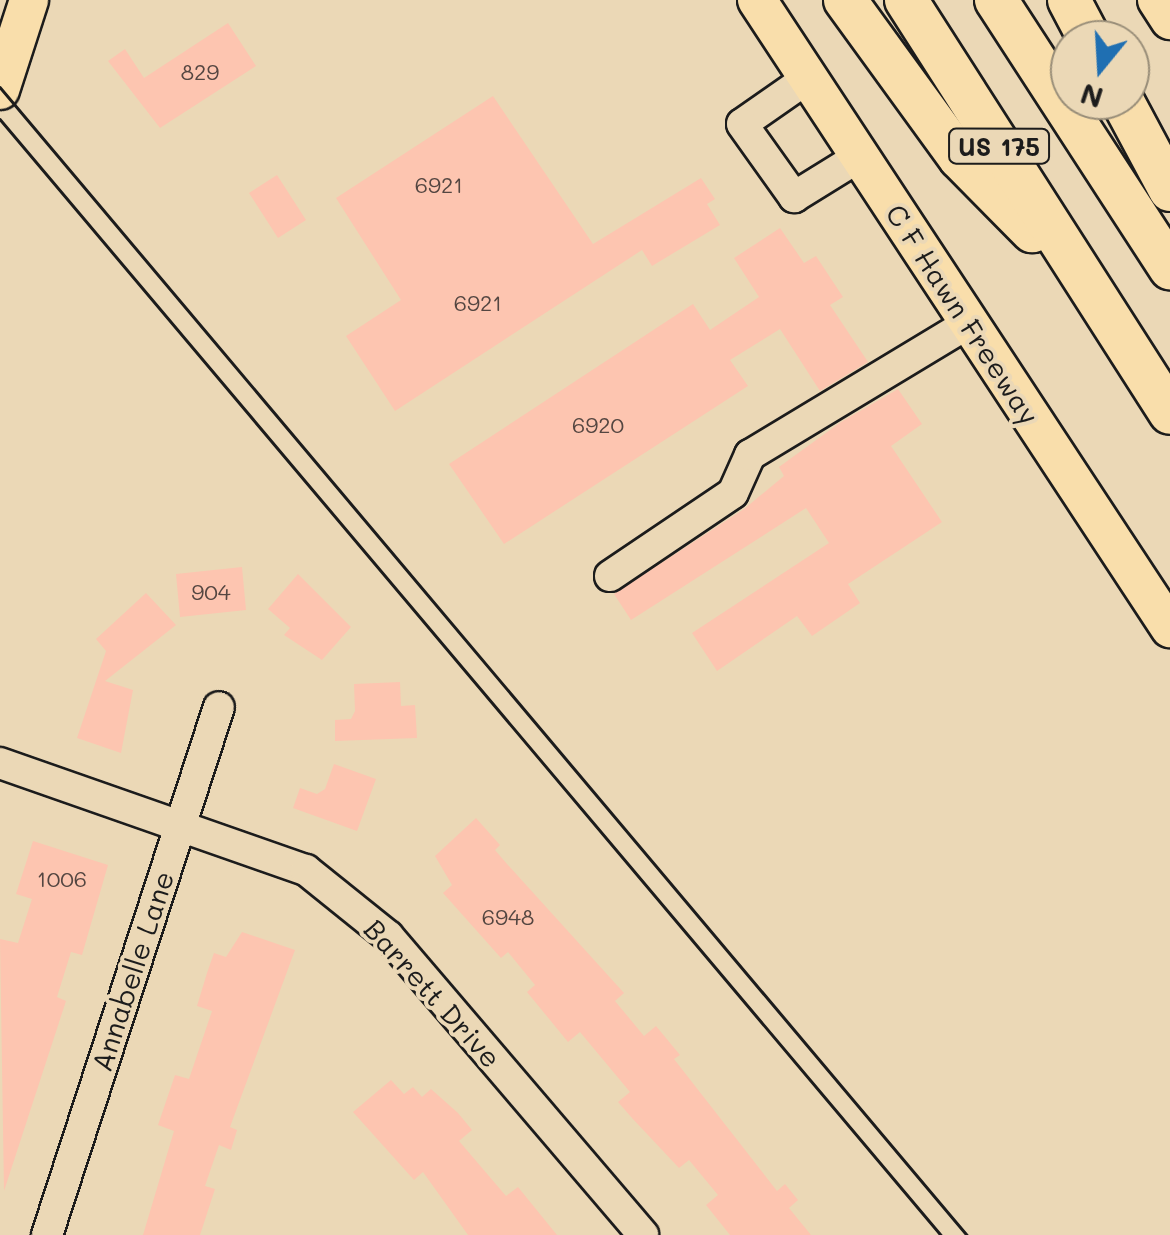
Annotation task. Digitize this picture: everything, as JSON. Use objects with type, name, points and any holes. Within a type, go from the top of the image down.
[{"type":"highway","points":[[844,0],[960,158],[1092,292]]},
{"type":"highway","name":"US 175","points":[[906,0],[1170,413]]},
{"type":"highway","name":"US 175","points":[[996,0],[1170,268]]},
{"type":"highway","points":[[1133,120],[1170,190]]},
{"type":"main road","points":[[0,90],[29,0]]},
{"type":"main road","name":"C F Hawn Freeway","points":[[757,0],[1170,628]]},
{"type":"main road","points":[[1157,0],[1170,20]]},
{"type":"street","points":[[808,78],[742,124],[794,197],[860,156]]},
{"type":"street","points":[[610,576],[733,494],[750,454],[970,323]]},
{"type":"street","name":"Annabelle Lane","points":[[47,1235],[219,708]]},
{"type":"street","name":"Barrett Drive","points":[[0,764],[306,870],[375,925],[643,1235]]},
{"type":"building","points":[[228,23],[256,66],[160,128],[108,61],[125,49],[144,78]]},
{"type":"building","points":[[493,96],[593,244],[701,178],[715,199],[707,204],[720,225],[652,266],[642,250],[395,411],[346,336],[401,300],[336,198]]},
{"type":"building","points":[[277,175],[306,220],[278,238],[249,193]]},
{"type":"building","points":[[780,228],[804,263],[816,256],[843,297],[830,305],[868,362],[820,391],[780,329],[730,360],[748,386],[504,544],[449,464],[693,304],[710,330],[759,297],[734,258]]},
{"type":"building","points":[[898,389],[922,424],[891,446],[942,522],[848,584],[860,603],[812,636],[797,616],[717,671],[692,633],[829,543],[806,508],[631,620],[614,594],[744,509],[784,476],[779,467],[841,422]]},
{"type":"building","points":[[242,567],[246,610],[180,617],[176,574]]},
{"type":"building","points":[[298,574],[351,627],[322,660],[284,635],[290,628],[268,609]]},
{"type":"building","points":[[146,593],[176,625],[105,681],[133,690],[121,753],[77,738],[106,651],[96,639]]},
{"type":"building","points":[[400,682],[401,706],[415,705],[417,738],[335,741],[335,720],[351,719],[355,711],[354,684]]},
{"type":"building","points":[[334,764],[376,779],[357,831],[293,808],[300,788],[317,794],[325,789]]},
{"type":"building","points":[[476,818],[500,845],[495,850],[624,993],[615,1001],[644,1036],[656,1026],[680,1055],[674,1059],[777,1191],[785,1184],[798,1200],[789,1208],[811,1235],[730,1235],[706,1205],[718,1195],[689,1160],[679,1168],[632,1118],[618,1102],[630,1092],[580,1032],[568,1042],[527,992],[535,985],[508,952],[501,958],[443,893],[452,885],[435,856]]},
{"type":"building","points":[[33,841],[108,865],[82,955],[71,952],[57,997],[66,1001],[4,1191],[0,939],[18,943],[32,899],[16,894]]},
{"type":"building","points":[[242,932],[295,950],[230,1127],[237,1130],[231,1150],[219,1145],[205,1186],[215,1189],[200,1235],[143,1235],[174,1131],[158,1125],[175,1075],[189,1079],[212,1011],[197,1006],[207,973],[214,953],[226,957]]},
{"type":"building","points":[[391,1080],[404,1094],[413,1087],[422,1097],[431,1089],[458,1113],[472,1130],[459,1141],[506,1196],[518,1187],[557,1235],[468,1235],[423,1172],[414,1180],[353,1112]]},
{"type":"tram line","points":[[0,87],[967,1235]]},
{"type":"tram line","points":[[0,119],[941,1235]]}]
